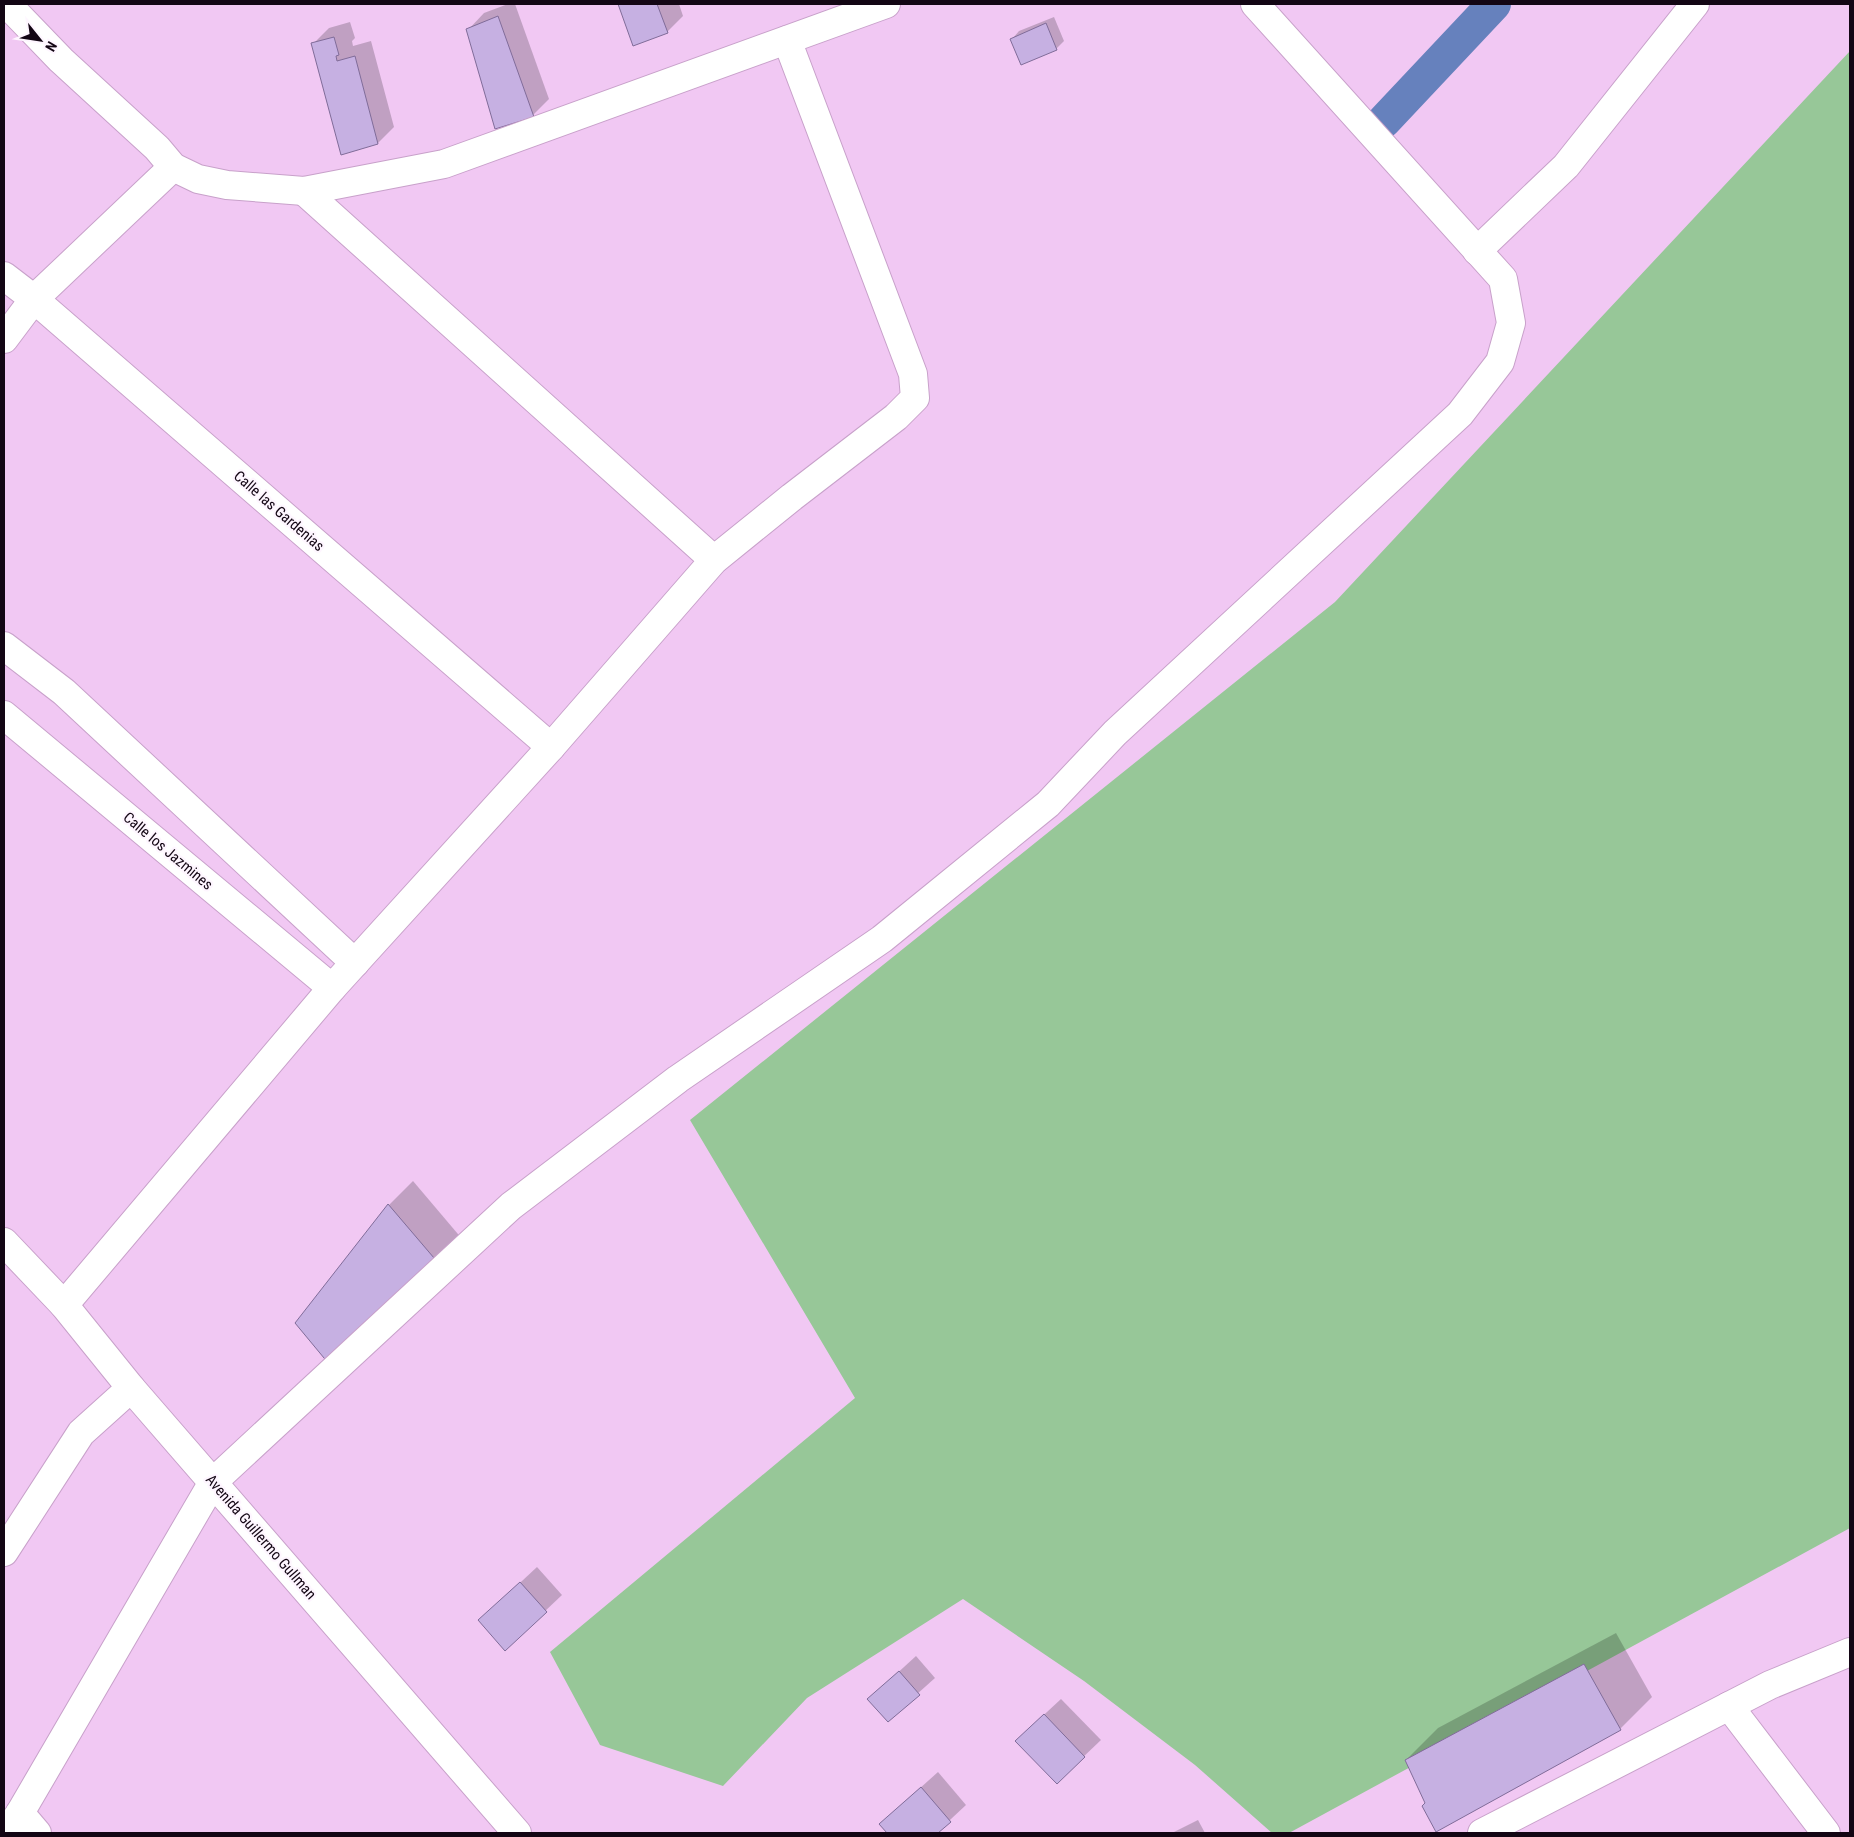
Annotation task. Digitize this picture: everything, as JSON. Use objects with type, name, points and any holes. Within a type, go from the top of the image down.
[{"type":"street","points":[[7,4],[61,60],[157,148],[172,166],[198,179],[227,185],[304,191],[444,164],[886,4]]},
{"type":"street","points":[[21,1827],[213,1482],[512,1206],[678,1078],[882,939],[1048,804],[1122,727],[1460,414],[1500,362],[1511,323],[1503,280],[1255,4]]},
{"type":"street","points":[[1477,251],[1566,166],[1695,4]]},
{"type":"street","points":[[64,1305],[332,988],[551,748],[714,560],[896,417],[915,398],[913,374],[787,40]]},
{"type":"street","points":[[4,339],[34,299],[172,166]]},
{"type":"street","points":[[304,191],[714,560]]},
{"type":"street","name":"Calle las Gardenias","points":[[4,276],[34,299],[551,748]]},
{"type":"street","points":[[4,646],[64,692],[355,963]]},
{"type":"street","name":"Calle los Jazmines","points":[[4,715],[332,988]]},
{"type":"street","name":"Avenida Guillermo Gullman","points":[[4,1242],[64,1305],[131,1388],[517,1833]]},
{"type":"street","points":[[4,1552],[81,1433],[131,1388]]},
{"type":"street","points":[[1482,1833],[1770,1685],[1850,1652]]},
{"type":"street","points":[[1729,1706],[1826,1833]]},
{"type":"green space","points":[[1850,51],[1850,1528],[1289,1833],[1272,1833],[1195,1765],[1084,1681],[963,1599],[807,1698],[723,1786],[600,1745],[550,1652],[855,1398],[690,1120],[1335,602]]},
{"type":"building","points":[[618,4],[657,4],[668,33],[633,46]]},
{"type":"building","points":[[498,16],[534,117],[495,129],[466,29]]},
{"type":"building","points":[[1046,23],[1057,50],[1021,65],[1010,39]]},
{"type":"building","points":[[334,37],[339,55],[336,56],[337,61],[355,56],[378,144],[341,155],[311,43]]},
{"type":"building","points":[[388,1204],[440,1265],[329,1364],[295,1323]]},
{"type":"building","points":[[520,1582],[547,1612],[505,1651],[478,1620]]},
{"type":"building","points":[[1584,1664],[1621,1730],[1436,1832],[1422,1806],[1425,1803],[1405,1760]]},
{"type":"building","points":[[899,1671],[920,1695],[888,1722],[867,1699]]},
{"type":"building","points":[[1044,1714],[1085,1757],[1057,1784],[1015,1741]]},
{"type":"building","points":[[921,1787],[951,1822],[938,1833],[887,1833],[879,1824]]},
{"type":"waterway","points":[[1384,121],[1494,4]]}]
